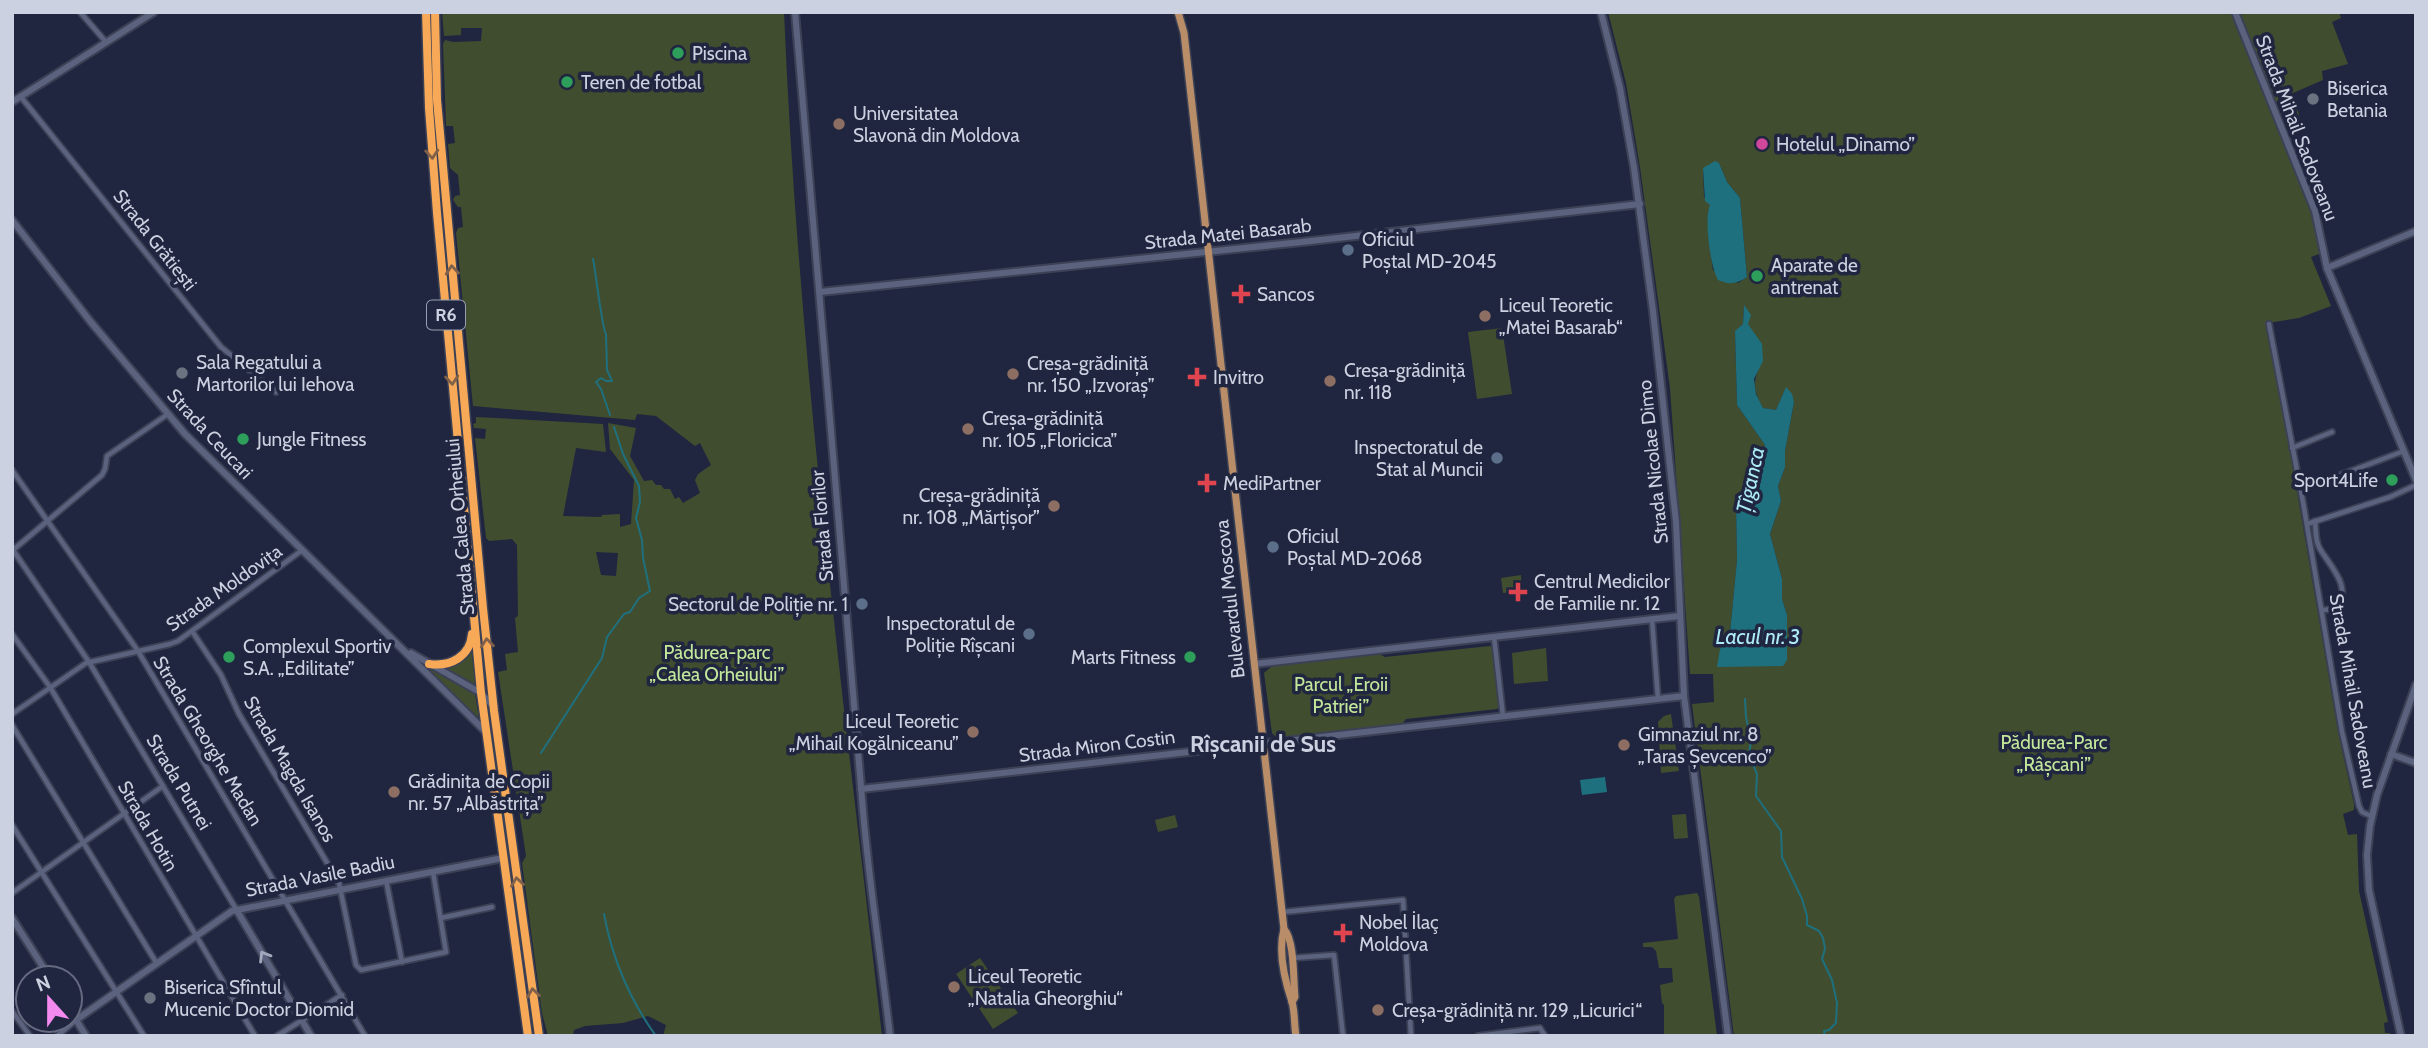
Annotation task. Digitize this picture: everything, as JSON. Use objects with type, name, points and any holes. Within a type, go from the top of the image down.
[{"type":"highway","name":"Strada Calea Orheiului","points":[[426,12],[429,108],[437,213],[481,692],[528,1036]]},
{"type":"highway","name":"Strada Calea Orheiului","points":[[435,12],[437,100],[483,608],[494,710],[539,1036]]},
{"type":"highway","points":[[437,213],[447,212]]},
{"type":"highway","points":[[429,664],[447,664],[465,652],[471,640],[474,613],[483,608]]},
{"type":"highway","points":[[517,952],[527,950]]},
{"type":"main road","name":"Bulevardul Moscova","points":[[1178,12],[1184,33],[1284,929],[1281,937],[1283,959],[1296,1036]]},
{"type":"main road","name":"Bulevardul Moscova","points":[[1184,33],[1186,12]]},
{"type":"main road","name":"Bulevardul Moscova","points":[[1284,929],[1289,934],[1292,958],[1295,996],[1292,1002]]},
{"type":"street","points":[[80,12],[106,43]]},
{"type":"street","points":[[12,102],[154,12]]},
{"type":"street","name":"Strada Florilor","points":[[795,12],[861,789],[890,1036]]},
{"type":"street","name":"Strada Nicolae Dimo","points":[[1601,12],[1620,88],[1640,204],[1676,522],[1684,696],[1728,1036]]},
{"type":"street","name":"Strada Mihail Sadoveanu","points":[[2235,12],[2315,211],[2327,268],[2416,480]]},
{"type":"street","name":"Strada Grătiești","points":[[21,97],[221,347],[276,392]]},
{"type":"street","name":"Strada Matei Basarab","points":[[820,292],[1640,204]]},
{"type":"street","name":"Strada Ceucari","points":[[12,220],[83,313],[168,414],[301,551],[486,732]]},
{"type":"street","points":[[2327,268],[2416,231]]},
{"type":"street","name":"Strada Mihail Sadoveanu","points":[[2269,324],[2307,524],[2342,733],[2357,799],[2362,812],[2371,816]]},
{"type":"street","points":[[13,550],[102,475],[107,456],[168,414]]},
{"type":"street","points":[[2292,448],[2332,432]]},
{"type":"street","points":[[2319,483],[2404,451]]},
{"type":"street","name":"Strada Gheorghe Madan","points":[[12,470],[138,651],[365,1036]]},
{"type":"street","points":[[2307,524],[2390,497],[2416,485]]},
{"type":"street","points":[[2315,521],[2320,548],[2332,565],[2344,593],[2342,603],[2335,610],[2322,610]]},
{"type":"street","name":"Strada Putnei","points":[[13,550],[89,662],[311,1036]]},
{"type":"street","name":"Strada Moldovița","points":[[12,714],[89,662],[170,645],[301,551]]},
{"type":"street","points":[[1254,663],[1679,616]]},
{"type":"street","points":[[1652,618],[1658,699]]},
{"type":"street","name":"Strada Magda Isanos","points":[[192,631],[221,675],[239,714],[342,888],[356,965],[361,970],[402,962]]},
{"type":"street","name":"Strada Hotin","points":[[12,634],[50,687],[256,1036]]},
{"type":"street","points":[[1494,637],[1503,716]]},
{"type":"street","name":"Strada Ceucari","points":[[405,650],[481,692],[494,710]]},
{"type":"street","name":"Strada Mihail Sadoveanu","points":[[2401,1036],[2368,879],[2367,855],[2371,816],[2390,754],[2416,685]]},
{"type":"street","name":"Strada Miron Costin","points":[[861,789],[1684,696]]},
{"type":"street","points":[[12,725],[157,964]]},
{"type":"street","points":[[2390,754],[2416,763]]},
{"type":"street","points":[[12,893],[163,786]]},
{"type":"street","points":[[12,825],[144,1036]]},
{"type":"street","name":"Strada Vasile Badiu","points":[[84,1015],[236,909],[503,858]]},
{"type":"street","points":[[386,879],[402,962],[446,953],[432,870]]},
{"type":"street","points":[[1282,912],[1403,900],[1411,1036]]},
{"type":"street","points":[[441,918],[492,907]]},
{"type":"street","points":[[12,918],[41,964]]},
{"type":"street","points":[[1292,958],[1334,955],[1343,1036]]},
{"type":"street","points":[[277,1036],[342,995]]},
{"type":"street","points":[[12,1011],[30,1036]]},
{"type":"street","points":[[1478,1036],[1540,1028],[1544,1030],[1545,1036]]},
{"type":"green space","name":"Pădurea-parc „Calea Orheiului”","points":[[442,12],[784,12],[811,397],[882,1036],[663,1036],[666,1025],[648,1016],[623,1023],[585,1026],[574,1030],[573,1036],[548,1036],[542,1013],[522,863],[526,856],[498,672],[507,670],[505,654],[518,652],[515,618],[518,616],[517,545],[512,539],[489,541],[486,538],[475,438],[485,439],[486,429],[474,428],[473,424],[476,423],[476,417],[603,424],[606,452],[576,448],[563,516],[601,517],[620,514],[620,527],[631,524],[634,480],[610,449],[608,423],[636,428],[630,456],[644,481],[652,480],[664,489],[670,489],[675,499],[679,497],[683,503],[700,493],[695,480],[698,474],[711,465],[700,443],[695,446],[656,416],[637,414],[635,420],[473,406],[456,233],[458,228],[463,227],[461,207],[453,200],[460,195],[458,175],[450,168],[448,144],[455,143],[453,126],[446,126],[443,44],[445,40],[481,41],[482,28],[461,28],[461,35],[444,36]],"holes":[[[596,552],[618,553],[616,576],[601,575]]]},
{"type":"green space","name":"Pădurea-Parc „Râșcani”","points":[[1608,12],[2339,12],[2341,18],[2332,22],[2348,64],[2322,71],[2323,80],[2293,93],[2302,126],[2288,132],[2322,224],[2327,251],[2311,257],[2331,306],[2299,318],[2268,323],[2339,736],[2354,804],[2354,810],[2343,814],[2348,835],[2357,834],[2359,891],[2388,1022],[2384,1023],[2385,1033],[2390,1033],[2391,1036],[1734,1036],[1692,704],[1714,702],[1713,674],[1690,674],[1670,388],[1626,83]],"holes":[[[1719,163],[1727,182],[1740,198],[1747,277],[1738,283],[1713,270],[1708,228],[1711,205],[1704,197],[1703,168]],[[1744,306],[1762,361],[1755,384],[1763,408],[1776,410],[1786,388],[1794,402],[1785,451],[1785,467],[1778,486],[1781,501],[1770,534],[1782,579],[1782,599],[1787,615],[1720,649],[1730,633],[1737,560],[1736,505],[1765,445],[1737,405],[1735,332],[1743,324]]]},
{"type":"green space","points":[[441,215],[443,215],[465,476]]},
{"type":"green space","points":[[1502,328],[1512,394],[1477,399],[1468,332]]},
{"type":"green space","points":[[1521,575],[1522,591],[1503,593],[1501,578]]},
{"type":"green space","name":"Parcul „Eroii Patriei”","points":[[1490,646],[1493,648],[1500,706],[1497,709],[1406,719],[1402,724],[1277,738],[1272,733],[1264,673],[1272,666],[1379,654],[1385,657]]},
{"type":"green space","points":[[471,647],[476,685],[441,667]]},
{"type":"green space","points":[[1546,648],[1548,681],[1514,684],[1512,653]]},
{"type":"green space","points":[[415,658],[475,694],[479,718]]},
{"type":"green space","points":[[487,703],[508,845],[506,845]]},
{"type":"green space","points":[[1671,714],[1679,771],[1661,773],[1658,722]]},
{"type":"green space","points":[[1686,814],[1688,838],[1674,839],[1672,815]]},
{"type":"green space","points":[[1175,815],[1178,827],[1158,832],[1155,820]]},
{"type":"green space","points":[[506,851],[509,851],[522,944],[519,944]]},
{"type":"green space","points":[[1697,893],[1717,1036],[1664,1036],[1664,1005],[1660,985],[1673,982],[1672,968],[1659,968],[1656,951],[1652,947],[1643,947],[1643,943],[1678,939],[1674,899],[1676,896]]},
{"type":"green space","points":[[980,958],[1018,1013],[993,1029],[956,974]]},
{"type":"water","points":[[1715,161],[1719,163],[1727,182],[1740,198],[1747,277],[1733,283],[1718,280],[1710,254],[1710,205],[1705,201],[1703,168]]},
{"type":"water","name":"Lacul nr. 3","points":[[1744,305],[1751,315],[1748,324],[1762,344],[1763,361],[1754,379],[1756,394],[1763,408],[1776,410],[1786,387],[1794,402],[1785,451],[1785,467],[1778,486],[1781,501],[1770,534],[1782,579],[1782,599],[1787,615],[1787,660],[1783,666],[1717,667],[1720,649],[1730,633],[1737,560],[1736,505],[1765,445],[1737,405],[1735,331],[1743,324]]},
{"type":"water","points":[[1605,777],[1607,792],[1582,795],[1580,780]]},
{"type":"waterway","points":[[593,259],[606,334],[607,370],[612,381],[601,378],[596,382],[610,415]]},
{"type":"waterway","points":[[541,753],[602,658],[607,637],[624,614],[630,612],[639,598],[650,591],[636,518],[640,502],[639,486],[623,454],[614,427]]},
{"type":"waterway","name":"Țîganca","points":[[1745,699],[1751,740],[1749,755],[1757,774],[1756,796],[1781,831],[1782,857],[1802,899],[1807,925],[1819,931],[1823,938],[1825,949],[1822,959],[1832,980],[1837,1003],[1836,1023],[1824,1031],[1825,1036]]},
{"type":"waterway","points":[[604,914],[623,978],[656,1036]]},
{"type":"place","name":"Piscina","points":[[678,53]]},
{"type":"place","name":"Teren de fotbal","points":[[567,82]]},
{"type":"place","name":"Biserica Betania","points":[[2313,99]]},
{"type":"place","name":"Universitatea Slavonă din Moldova","points":[[839,124]]},
{"type":"place","name":"Hotelul „Dinamo”","points":[[1762,144]]},
{"type":"place","name":"Oficiul Poștal MD-2045","points":[[1348,250]]},
{"type":"place","name":"Aparate de antrenat","points":[[1757,276]]},
{"type":"place","name":"Sancos","points":[[1241,294]]},
{"type":"place","name":"Liceul Teoretic „Matei Basarab“","points":[[1485,316]]},
{"type":"place","name":"Sala Regatului a Martorilor lui Iehova","points":[[182,373]]},
{"type":"place","name":"Creșa-grădiniță nr. 150 „Izvoraș”","points":[[1013,374]]},
{"type":"place","name":"Invitro","points":[[1197,377]]},
{"type":"place","name":"Creșa-grădiniță nr. 118","points":[[1330,381]]},
{"type":"place","name":"Creșa-grădiniță nr. 105 „Floricica”","points":[[968,429]]},
{"type":"place","name":"Jungle Fitness","points":[[243,439]]},
{"type":"place","name":"Inspectoratul de Stat al Muncii","points":[[1497,458]]},
{"type":"place","name":"Sport4Life","points":[[2392,480]]},
{"type":"place","name":"MediPartner","points":[[1207,483]]},
{"type":"place","name":"Creșa-grădiniță nr. 108 „Mărțișor”","points":[[1054,506]]},
{"type":"place","name":"Oficiul Poștal MD-2068","points":[[1273,547]]},
{"type":"place","name":"Centrul Medicilor de Familie nr. 12","points":[[1518,592]]},
{"type":"place","name":"Sectorul de Poliție nr. 1","points":[[862,604]]},
{"type":"place","name":"Inspectoratul de Poliție Rîșcani","points":[[1029,634]]},
{"type":"place","name":"Complexul Sportiv S.A. „Edilitate”","points":[[229,657]]},
{"type":"place","name":"Marts Fitness","points":[[1190,657]]},
{"type":"place","name":"Liceul Teoretic „Mihail Kogălniceanu”","points":[[973,732]]},
{"type":"place","name":"Gimnaziul nr. 8 „Taras Șevcenco”","points":[[1624,745]]},
{"type":"place","name":"Grădinița de Copii nr. 57 „Albăstrița”","points":[[394,792]]},
{"type":"place","name":"Nobel İlaç Moldova","points":[[1343,933]]},
{"type":"place","name":"Liceul Teoretic „Natalia Gheorghiu“","points":[[954,987]]},
{"type":"place","name":"Biserica Sfîntul Mucenic Doctor Diomid","points":[[150,998]]},
{"type":"place","name":"Creșa-grădiniță nr. 129 „Licurici“","points":[[1378,1010]]},
{"type":"district","name":"Rîșcanii de Sus","points":[[1263,744]]}]
